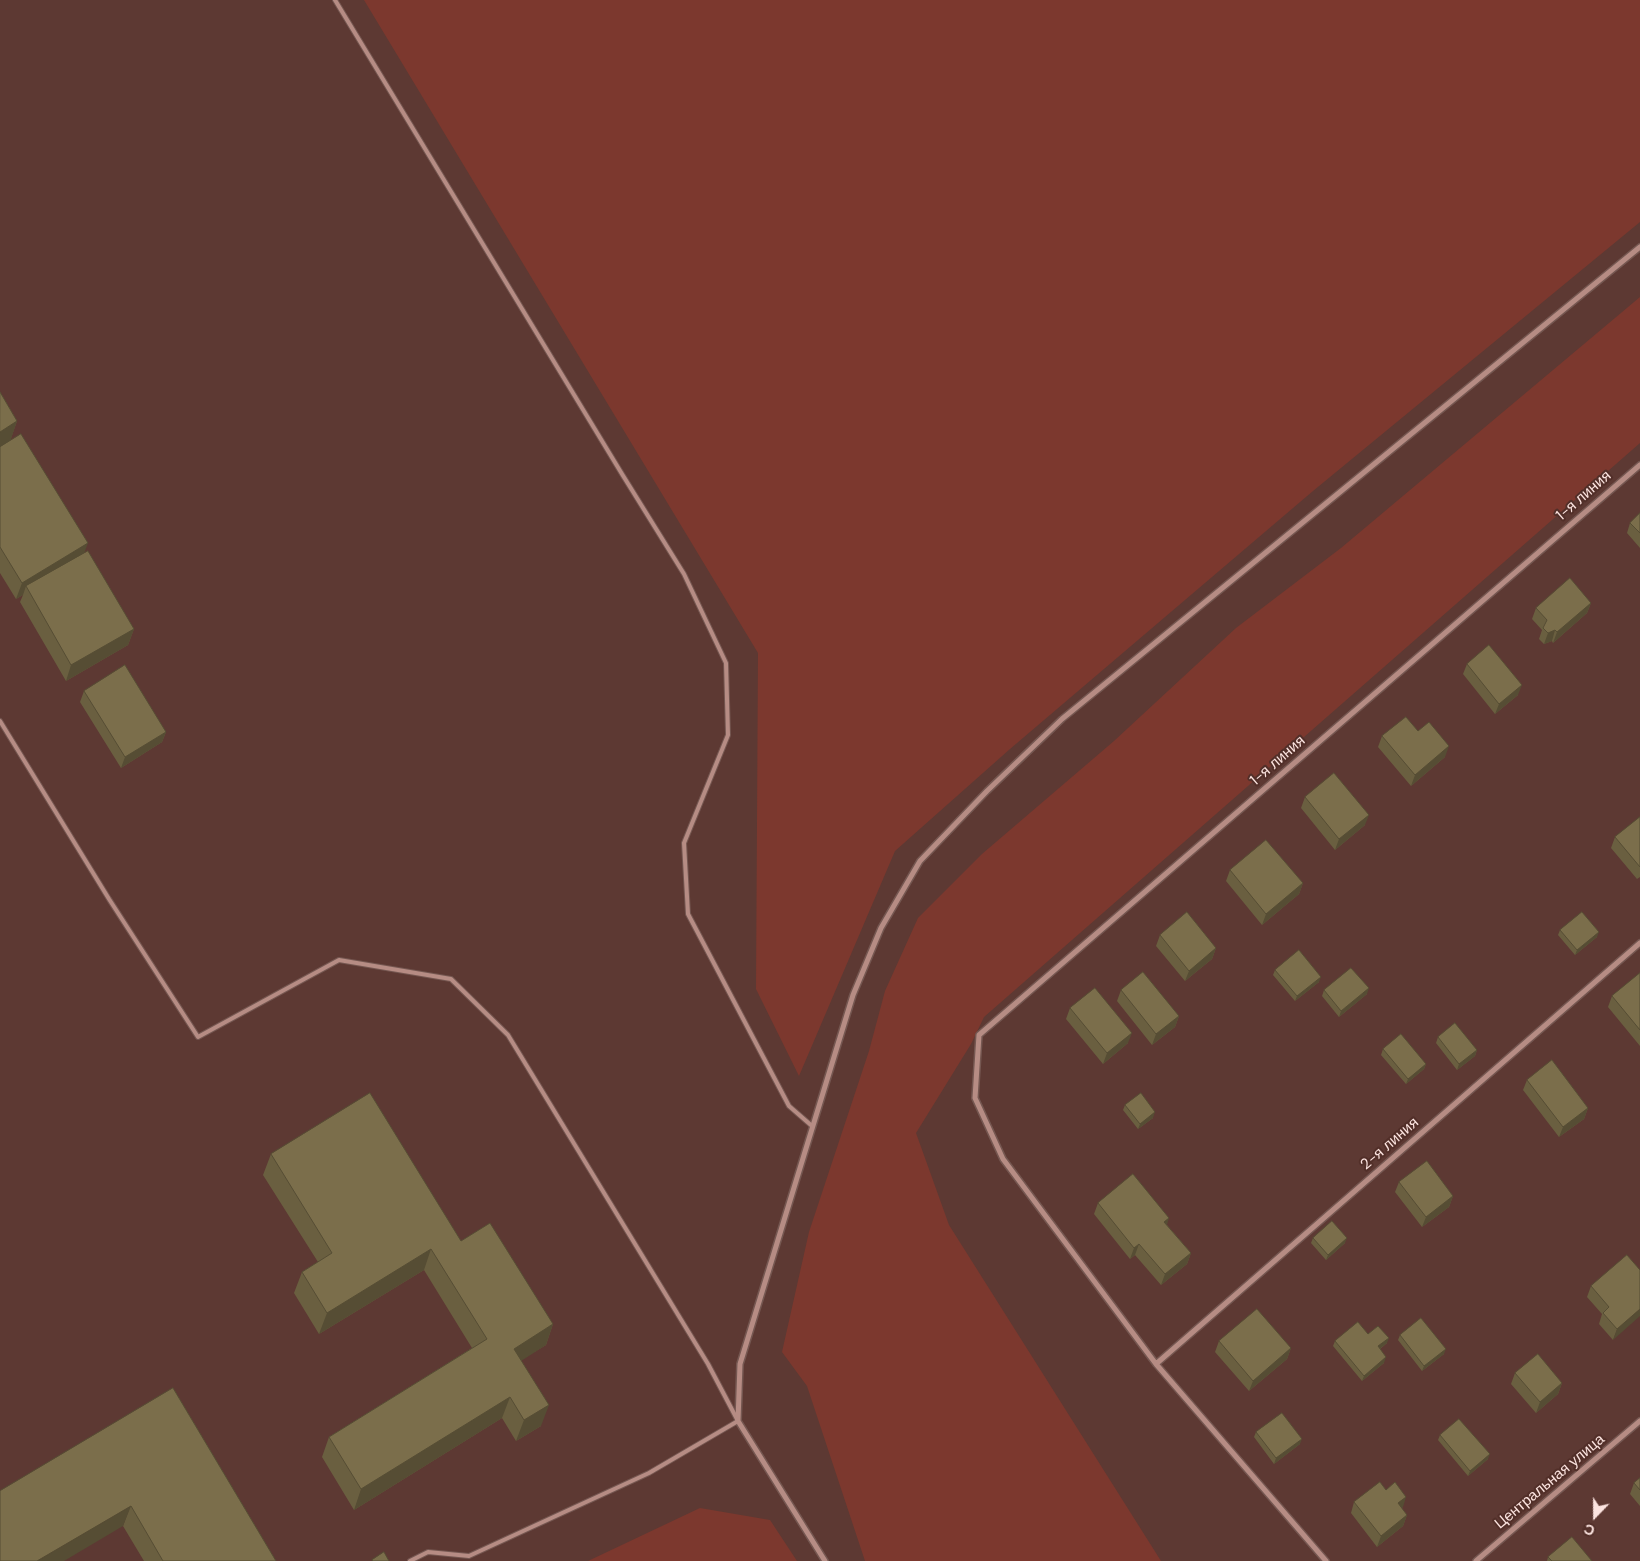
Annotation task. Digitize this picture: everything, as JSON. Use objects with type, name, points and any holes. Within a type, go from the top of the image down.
[{"type":"street","points":[[825,1561],[738,1420],[740,1364],[853,995],[881,928],[920,861],[987,791],[1062,719],[1640,247]]},
{"type":"street","name":"1-я линия","points":[[1156,1364],[1003,1159],[975,1098],[979,1035],[1640,464]]},
{"type":"street","name":"2-я линия","points":[[1156,1364],[1640,943]]},
{"type":"street","points":[[1156,1364],[1326,1561]]},
{"type":"street","name":"Центральная улица","points":[[1476,1561],[1640,1421]]},
{"type":"lane","points":[[335,0],[684,574],[726,663],[728,735],[684,842],[688,914],[790,1106],[812,1126]]},
{"type":"lane","points":[[0,721],[113,907],[198,1037],[340,960],[451,979],[508,1035],[708,1364],[738,1420],[648,1473],[469,1556],[428,1552],[410,1561]]},
{"type":"shaded area","points":[[364,0],[1640,0],[1640,222],[1313,491],[1010,749],[895,851],[799,1076],[756,989],[758,653]]},
{"type":"shaded area","points":[[1640,297],[1640,443],[984,1017],[971,1044],[916,1133],[949,1225],[1161,1561],[865,1561],[807,1386],[782,1352],[809,1232],[869,1051],[885,991],[918,918],[982,854],[1114,741],[1236,628],[1341,548]]},
{"type":"shaded area","points":[[700,1508],[770,1520],[797,1561],[588,1561]]},
{"type":"building","points":[[0,392],[17,421],[0,432]]},
{"type":"building","points":[[21,434],[88,543],[22,583],[0,547],[0,447]]},
{"type":"building","points":[[1640,513],[1640,533],[1630,523]]},
{"type":"building","points":[[88,551],[134,629],[71,665],[26,586]]},
{"type":"building","points":[[1570,578],[1591,603],[1557,632],[1555,630],[1548,633],[1543,628],[1547,620],[1536,608]]},
{"type":"building","points":[[1489,645],[1522,685],[1499,704],[1467,664]]},
{"type":"building","points":[[125,665],[166,732],[125,757],[84,691]]},
{"type":"building","points":[[1406,717],[1418,731],[1429,722],[1449,746],[1415,775],[1382,736]]},
{"type":"building","points":[[1334,773],[1369,815],[1339,839],[1305,797]]},
{"type":"building","points":[[1640,817],[1640,867],[1615,837]]},
{"type":"building","points":[[1266,840],[1303,883],[1266,914],[1230,870]]},
{"type":"building","points":[[1187,912],[1216,948],[1189,971],[1160,935]]},
{"type":"building","points":[[1582,912],[1599,932],[1577,950],[1560,930]]},
{"type":"building","points":[[1299,950],[1321,977],[1297,996],[1275,970]]},
{"type":"building","points":[[1351,968],[1369,988],[1341,1011],[1324,990]]},
{"type":"building","points":[[1143,972],[1179,1016],[1156,1034],[1121,990]]},
{"type":"building","points":[[1640,973],[1640,1030],[1612,996]]},
{"type":"building","points":[[1095,988],[1132,1033],[1107,1053],[1070,1008]]},
{"type":"building","points":[[1455,1023],[1477,1050],[1459,1064],[1438,1037]]},
{"type":"building","points":[[1401,1034],[1426,1064],[1408,1079],[1383,1049]]},
{"type":"building","points":[[1552,1060],[1588,1108],[1563,1127],[1527,1080]]},
{"type":"building","points":[[370,1093],[461,1241],[490,1223],[553,1324],[514,1349],[549,1405],[524,1420],[510,1397],[361,1489],[329,1437],[487,1339],[431,1249],[327,1313],[302,1272],[332,1253],[271,1154]]},
{"type":"building","points":[[1141,1093],[1155,1112],[1140,1124],[1125,1105]]},
{"type":"building","points":[[1427,1161],[1453,1196],[1426,1217],[1399,1182]]},
{"type":"building","points":[[1133,1174],[1169,1218],[1164,1222],[1191,1253],[1165,1274],[1139,1244],[1134,1248],[1098,1203]]},
{"type":"building","points":[[1332,1221],[1347,1238],[1328,1255],[1313,1238]]},
{"type":"building","points":[[1627,1255],[1640,1270],[1640,1309],[1617,1329],[1603,1313],[1609,1307],[1591,1286]]},
{"type":"building","points":[[1257,1309],[1291,1348],[1253,1381],[1219,1341]]},
{"type":"building","points":[[1421,1318],[1446,1349],[1424,1366],[1400,1335]]},
{"type":"building","points":[[1358,1322],[1368,1334],[1378,1326],[1389,1338],[1378,1346],[1386,1357],[1364,1376],[1335,1341]]},
{"type":"building","points":[[1538,1354],[1562,1383],[1540,1402],[1515,1373]]},
{"type":"building","points":[[173,1388],[276,1561],[163,1561],[131,1506],[37,1561],[0,1561],[0,1491]]},
{"type":"building","points":[[1282,1413],[1302,1439],[1276,1458],[1256,1432]]},
{"type":"building","points":[[1459,1419],[1490,1454],[1470,1471],[1440,1435]]},
{"type":"building","points":[[1640,1478],[1640,1490],[1634,1483]]},
{"type":"building","points":[[1380,1482],[1386,1490],[1395,1482],[1406,1497],[1398,1503],[1407,1515],[1381,1536],[1354,1502]]},
{"type":"building","points":[[1572,1537],[1592,1561],[1552,1561],[1548,1557]]},
{"type":"building","points":[[384,1552],[389,1561],[372,1560]]}]
